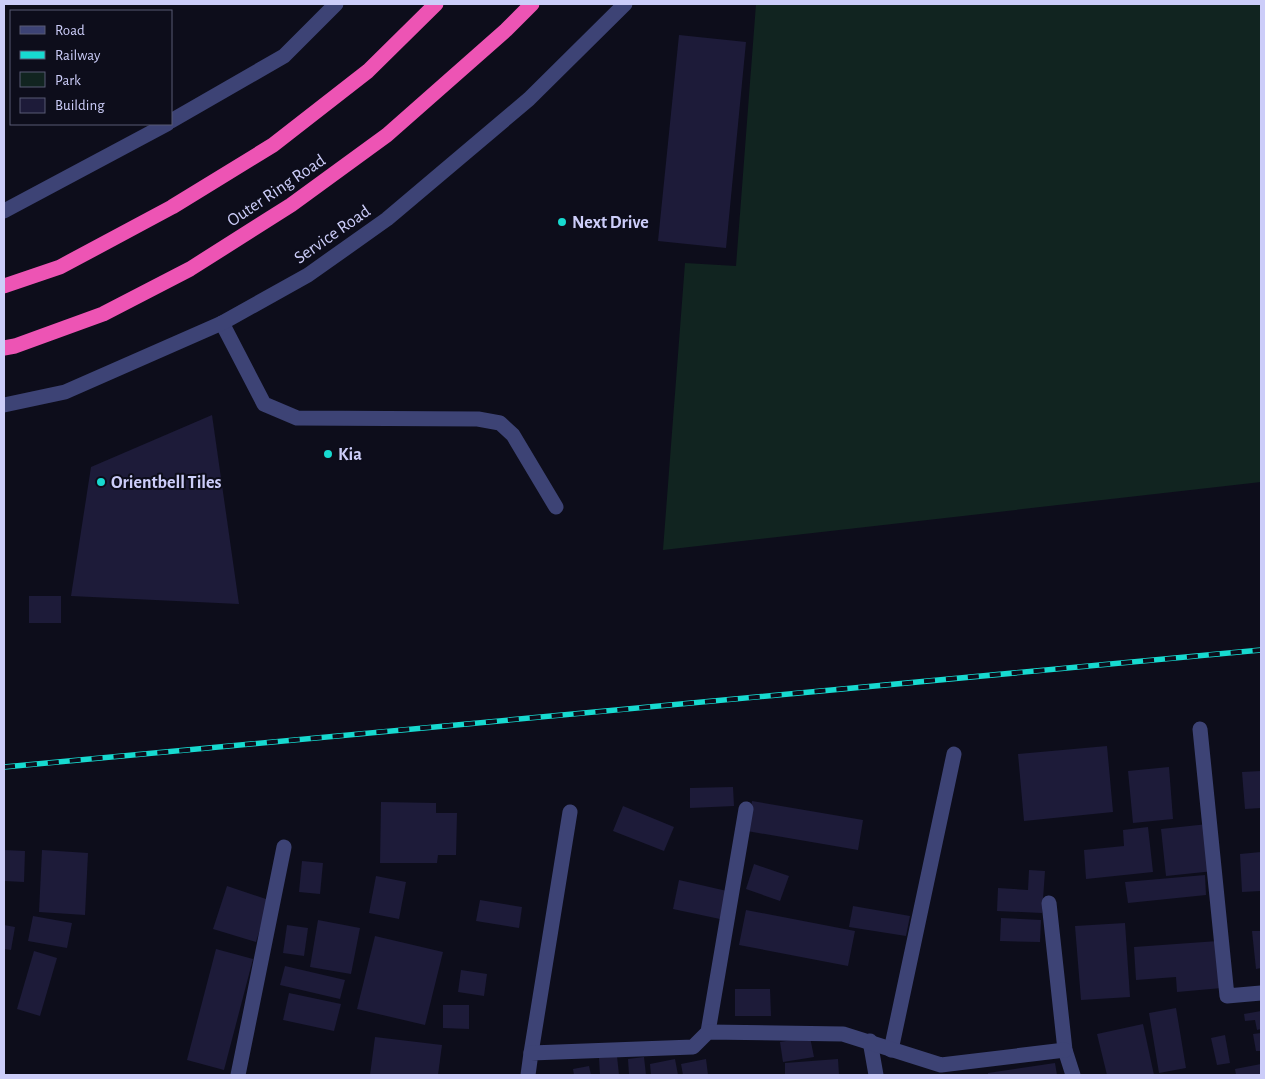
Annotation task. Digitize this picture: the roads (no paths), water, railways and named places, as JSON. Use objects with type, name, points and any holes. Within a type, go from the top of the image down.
[{"type":"highway","points":[[4,286],[60,267],[172,207],[273,145],[368,71],[436,4]]},
{"type":"highway","name":"Outer Ring Road","points":[[4,348],[15,346],[103,314],[190,269],[291,205],[387,135],[506,30],[532,4]]},
{"type":"street","points":[[172,120],[284,56],[336,4]]},
{"type":"street","name":"Service Road","points":[[4,405],[65,392],[222,323],[308,275],[387,219],[529,99],[625,4]]},
{"type":"street","points":[[4,211],[165,125]]},
{"type":"street","points":[[222,323],[264,404],[297,418],[478,419],[500,423],[514,434],[556,507]]},
{"type":"street","points":[[1200,729],[1227,996],[1261,992]]},
{"type":"street","points":[[891,1050],[954,754]]},
{"type":"street","points":[[531,1053],[693,1047],[708,1032],[746,809]]},
{"type":"street","points":[[528,1075],[570,812]]},
{"type":"street","points":[[238,1075],[284,847]]},
{"type":"street","points":[[1049,903],[1065,1050],[1073,1075]]},
{"type":"street","points":[[708,1032],[843,1034],[941,1065],[1065,1050]]},
{"type":"street","points":[[870,1041],[876,1075]]},
{"type":"railway","points":[[4,767],[1261,650]]},
{"type":"place","name":"Next Drive","points":[[562,222]]},
{"type":"place","name":"Kia","points":[[328,454]]},
{"type":"place","name":"Orientbell Tiles","points":[[101,482]]}]
